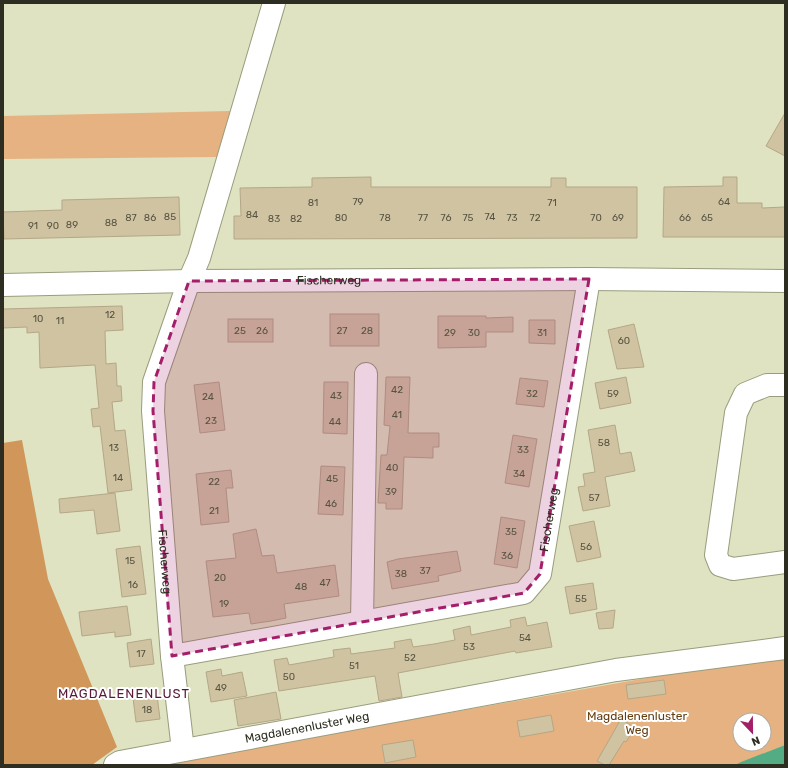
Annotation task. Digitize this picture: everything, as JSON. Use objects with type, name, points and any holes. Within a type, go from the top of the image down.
[{"type":"street","points":[[189,281],[199,258],[274,3]]},
{"type":"street","name":"Fischerweg","points":[[172,656],[524,593],[540,574],[589,278]]},
{"type":"street","name":"Fischerweg","points":[[3,285],[189,281],[589,278],[785,281]]},
{"type":"street","name":"Fischerweg","points":[[183,750],[172,656],[153,404],[154,382],[189,281]]},
{"type":"street","points":[[362,622],[366,374]]},
{"type":"street","points":[[785,385],[767,385],[745,394],[736,413],[716,554],[720,565],[733,568],[785,562]]},
{"type":"street","name":"Magdalenenluster Weg","points":[[115,765],[120,762],[183,750],[616,670],[785,648]]},
{"type":"highlighted area","points":[[589,279],[540,574],[524,593],[172,656],[153,411],[154,382],[189,281]]},
{"type":"green space","points":[[230,111],[218,157],[3,159],[3,116]]},
{"type":"green space","name":"Magdalenenluster Weg","points":[[785,659],[785,745],[772,750],[772,712],[732,712],[732,752],[768,752],[735,765],[160,765],[181,760],[675,673]]},
{"type":"shaded area","points":[[22,440],[48,579],[117,747],[92,765],[3,765],[3,443]]},
{"type":"shaded area","points":[[785,745],[785,765],[735,765],[767,752],[772,752],[772,750]]},
{"type":"building","points":[[785,113],[785,156],[766,146]]},
{"type":"building","points":[[371,177],[371,187],[551,187],[551,178],[566,178],[566,187],[637,187],[637,238],[234,239],[234,216],[241,216],[240,188],[312,187],[312,178]]},
{"type":"building","points":[[723,177],[737,177],[737,203],[762,203],[762,208],[785,207],[785,237],[663,237],[664,187],[723,186]]},
{"type":"building","points":[[179,197],[180,235],[4,239],[3,212],[62,210],[62,200]]},
{"type":"building","points":[[122,306],[123,330],[105,331],[106,364],[116,363],[117,386],[121,386],[122,401],[112,402],[115,431],[125,430],[132,490],[108,493],[100,426],[93,427],[91,409],[99,408],[95,365],[40,368],[39,332],[27,333],[27,327],[3,328],[3,309]]},
{"type":"building","points":[[330,314],[379,314],[379,346],[330,346]]},
{"type":"building","points":[[438,316],[486,316],[486,318],[513,317],[513,332],[486,332],[486,347],[438,348]]},
{"type":"building","points":[[228,319],[273,319],[273,342],[228,342]]},
{"type":"building","points":[[529,320],[555,320],[555,344],[529,343]]},
{"type":"building","points":[[634,324],[644,367],[617,369],[608,330]]},
{"type":"building","points":[[386,377],[410,377],[408,433],[439,433],[439,447],[433,447],[433,458],[404,457],[402,509],[386,509],[386,503],[378,503],[381,455],[387,455],[390,426],[384,425]]},
{"type":"building","points":[[626,377],[631,403],[600,409],[595,383]]},
{"type":"building","points":[[520,378],[548,381],[544,407],[516,404]]},
{"type":"building","points":[[219,382],[225,430],[200,433],[194,385]]},
{"type":"building","points":[[324,382],[348,382],[347,434],[323,433]]},
{"type":"building","points":[[615,425],[620,454],[631,452],[635,471],[605,477],[610,506],[583,511],[578,487],[585,486],[583,474],[595,472],[588,430]]},
{"type":"building","points":[[513,435],[537,439],[529,487],[505,483]]},
{"type":"building","points":[[321,466],[345,467],[343,515],[318,514]]},
{"type":"building","points":[[231,470],[233,488],[226,488],[229,522],[201,525],[196,474]]},
{"type":"building","points":[[115,493],[120,531],[97,534],[94,510],[60,513],[59,499]]},
{"type":"building","points":[[501,517],[525,521],[517,568],[494,564]]},
{"type":"building","points":[[594,521],[601,557],[577,562],[569,526]]},
{"type":"building","points":[[256,529],[262,556],[274,555],[277,573],[335,565],[339,596],[284,604],[286,618],[271,621],[251,624],[249,613],[213,617],[206,561],[236,558],[233,534]]},
{"type":"building","points":[[140,546],[146,594],[122,597],[116,549]]},
{"type":"building","points":[[457,551],[461,571],[438,576],[439,581],[392,589],[387,562],[398,559]]},
{"type":"building","points":[[593,583],[597,609],[570,614],[565,587]]},
{"type":"building","points":[[127,606],[131,635],[115,637],[115,632],[82,636],[79,612]]},
{"type":"building","points":[[615,610],[613,628],[599,629],[596,613]]},
{"type":"building","points":[[525,617],[527,626],[547,622],[552,647],[516,653],[515,651],[398,673],[402,697],[379,701],[375,676],[279,691],[274,660],[287,658],[289,665],[334,657],[333,650],[350,648],[351,654],[395,648],[394,642],[411,639],[413,647],[434,644],[455,640],[453,630],[470,626],[471,635],[511,627],[510,620]]},
{"type":"building","points":[[151,639],[154,664],[130,667],[127,643]]},
{"type":"building","points":[[221,669],[222,676],[242,672],[247,696],[211,702],[206,672]]},
{"type":"building","points":[[664,680],[666,694],[628,699],[626,685]]},
{"type":"building","points":[[276,692],[281,719],[238,726],[234,700]]},
{"type":"building","points":[[157,695],[160,719],[136,722],[133,698]]},
{"type":"building","points":[[551,715],[554,731],[520,737],[517,721]]},
{"type":"building","points":[[621,719],[635,728],[626,742],[624,741],[609,765],[605,765],[597,761]]},
{"type":"building","points":[[413,740],[416,757],[385,763],[382,745]]},
{"type":"district","name":"MAGDALENENLUST","points":[[124,693]]}]
